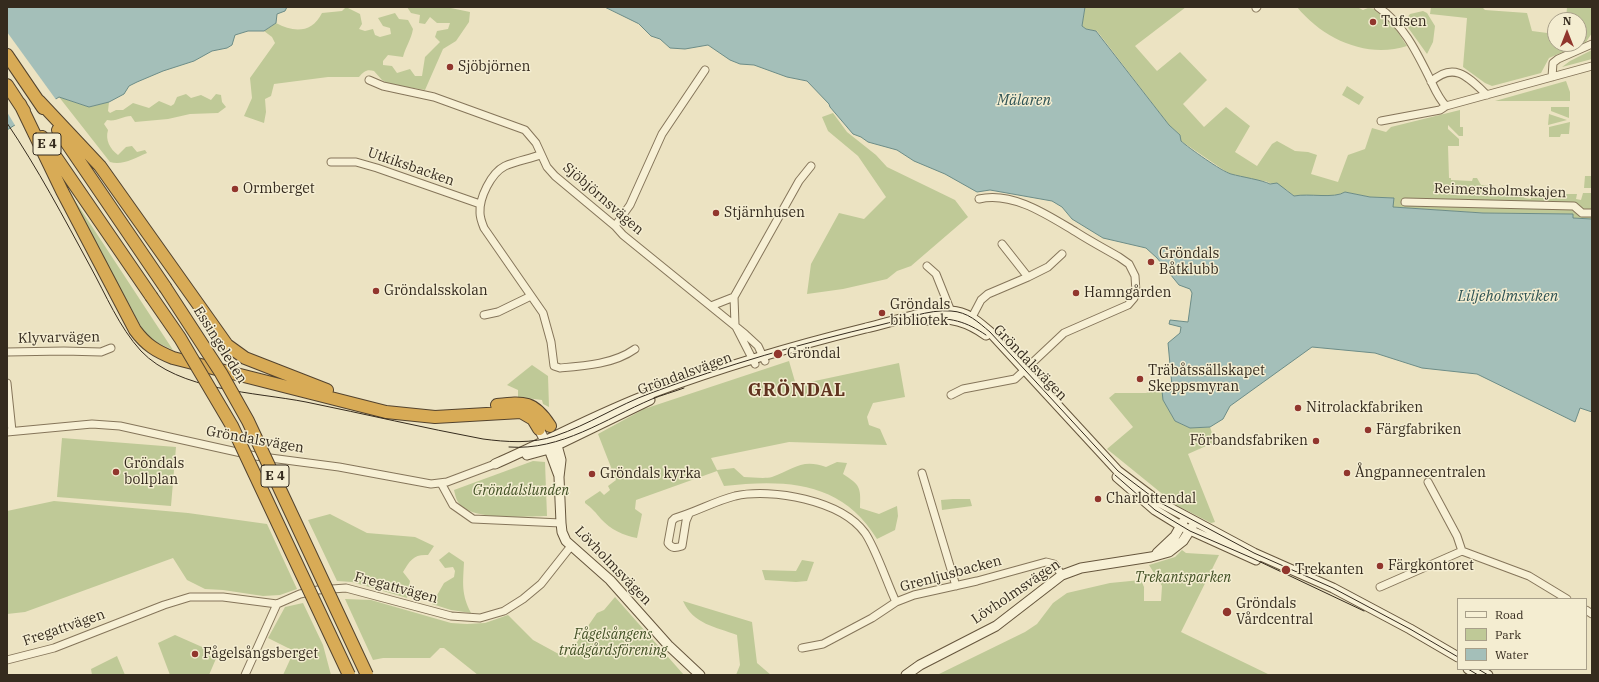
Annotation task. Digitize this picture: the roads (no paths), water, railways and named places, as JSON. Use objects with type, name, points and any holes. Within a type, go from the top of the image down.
[{"type":"highway","name":"Essingeleden","points":[[7,55],[165,287],[221,373],[248,422],[367,675]]},
{"type":"highway","name":"E 4","points":[[7,86],[180,338],[232,426],[349,675]]},
{"type":"highway","points":[[39,101],[100,166],[131,206],[219,334],[236,353],[245,358],[337,393],[400,408],[447,410],[518,403],[529,405],[543,415],[550,434]]},
{"type":"highway","points":[[20,104],[62,191],[135,330],[153,349],[172,358],[386,412],[435,417],[521,412],[533,419],[550,434]]},
{"type":"street","points":[[1378,7],[1388,14],[1402,30],[1417,53],[1438,95],[1446,106]]},
{"type":"street","points":[[1552,77],[1553,63],[1558,59],[1592,44]]},
{"type":"street","points":[[1381,121],[1440,110],[1446,106],[1592,66]]},
{"type":"street","points":[[615,226],[630,205],[662,134],[705,70]]},
{"type":"street","points":[[1431,82],[1443,72],[1457,72],[1476,85],[1487,95]]},
{"type":"street","name":"Sjöbjörnsvägen","points":[[369,80],[383,86],[434,97],[524,130],[536,142],[540,155],[555,176],[615,226],[623,235],[735,325],[758,346],[764,358]]},
{"type":"street","points":[[540,155],[504,166],[497,172],[491,180],[480,204],[480,213],[484,228],[543,313],[549,330],[554,366],[560,368],[604,362],[626,356],[635,350]]},
{"type":"street","name":"Utkiksbacken","points":[[331,162],[356,162],[480,204]]},
{"type":"street","points":[[711,306],[734,297],[799,181],[811,166]]},
{"type":"street","points":[[951,394],[963,388],[1015,379],[1064,333],[1121,309],[1134,298],[1137,285],[1135,276],[1129,264],[1049,215],[1021,202],[987,197],[979,199]]},
{"type":"street","name":"Reimersholmskajen","points":[[1405,202],[1574,206],[1582,213],[1592,214]]},
{"type":"street","points":[[1002,244],[1028,277]]},
{"type":"street","points":[[970,320],[982,300],[988,294],[1048,267],[1062,254]]},
{"type":"street","points":[[927,266],[936,274],[952,315]]},
{"type":"street","points":[[484,315],[498,312],[531,296]]},
{"type":"street","name":"Sjöbjörnsvägen","points":[[734,297],[735,325],[754,361]]},
{"type":"street","name":"Gröndalsvägen","points":[[9,431],[92,424],[120,426],[255,456],[339,467],[418,482],[441,483],[547,445],[550,434],[650,393],[823,338],[924,315],[952,315],[970,320],[990,332],[1115,475],[1155,510],[1190,531]]},
{"type":"street","name":"Klyvarvägen","points":[[7,352],[64,350],[101,352],[111,348]]},
{"type":"street","name":"Gröndalsvägen","points":[[1024,372],[1118,471],[1159,502],[1186,517]]},
{"type":"street","points":[[7,383],[9,431]]},
{"type":"street","name":"Lövholmsvägen","points":[[550,434],[547,445],[559,477]]},
{"type":"street","name":"Lövholmsvägen","points":[[550,434],[561,460],[559,477],[563,536],[570,546],[610,580],[673,650],[700,675]]},
{"type":"street","points":[[922,473],[956,586]]},
{"type":"street","points":[[1428,482],[1457,536],[1462,550]]},
{"type":"street","points":[[441,483],[453,505],[468,517],[488,520],[561,523]]},
{"type":"street","points":[[689,514],[686,521],[682,546],[676,548],[671,547],[668,543],[672,521],[675,518],[726,500],[746,495],[788,496],[806,499],[822,505],[848,518],[865,533],[896,602]]},
{"type":"street","points":[[1186,517],[1254,552],[1333,588],[1410,629],[1457,656]]},
{"type":"street","name":"Lövholmsvägen","points":[[1151,557],[1166,546],[1186,517]]},
{"type":"street","name":"Lövholmsvägen","points":[[906,675],[920,665],[996,626],[1062,575],[1081,568],[1151,557],[1176,548],[1190,531],[1195,522]]},
{"type":"street","points":[[1190,531],[1331,594],[1408,634],[1457,662]]},
{"type":"street","name":"Fregattvägen","points":[[7,660],[54,648],[164,605],[190,597],[223,597],[277,604],[300,594],[318,590],[346,588],[452,616],[480,618],[504,611],[523,599],[541,584],[570,546]]},
{"type":"street","points":[[1380,587],[1462,550],[1529,576],[1565,598]]},
{"type":"street","name":"Grenljusbacken","points":[[802,648],[823,644],[872,618],[896,602],[914,595],[956,586],[1046,562],[1054,564],[1062,575]]},
{"type":"street","points":[[245,675],[277,604]]},
{"type":"water","points":[[7,7],[287,7],[285,11],[277,14],[276,23],[264,31],[248,31],[235,35],[232,45],[227,48],[212,51],[194,61],[163,71],[137,82],[129,86],[124,94],[109,102],[89,107],[59,97],[7,130]]},
{"type":"water","name":"Liljeholmsviken","points":[[605,7],[1085,7],[1082,26],[1086,29],[1096,31],[1169,125],[1180,135],[1181,141],[1226,172],[1270,184],[1277,183],[1294,196],[1328,196],[1345,192],[1370,197],[1394,198],[1393,207],[1483,213],[1573,214],[1573,218],[1592,219],[1592,412],[1580,408],[1575,422],[1477,374],[1422,368],[1375,353],[1312,347],[1230,406],[1223,419],[1210,427],[1190,428],[1175,421],[1163,400],[1162,391],[1172,386],[1168,343],[1180,333],[1181,327],[1169,324],[1170,320],[1188,322],[1192,293],[1190,289],[1179,285],[1157,258],[1146,248],[1103,238],[1072,219],[1062,207],[1052,201],[990,190],[977,192],[945,174],[914,161],[897,150],[868,142],[853,134],[829,104],[807,81],[787,77],[754,65],[740,64],[730,60],[708,45],[685,49],[670,48],[660,39],[651,36],[639,24]]},
{"type":"tram line","points":[[7,123],[50,194],[113,310],[133,342],[141,351],[157,364],[196,382],[219,388],[306,402],[483,439],[528,441],[546,439],[555,436],[651,393],[765,355],[925,313],[943,311],[963,313],[968,315],[990,332],[1118,471],[1159,502],[1254,553],[1333,588],[1410,629],[1457,656]]},
{"type":"tram line","points":[[926,320],[942,319],[958,321],[965,323],[986,335]]},
{"type":"tram line","points":[[509,447],[528,447],[565,439],[652,399],[684,388]]},
{"type":"tram line","points":[[1115,475],[1155,510],[1190,531],[1252,558],[1364,611]]},
{"type":"tram line","points":[[1470,670],[1478,675]]},
{"type":"tram line","points":[[1480,670],[1488,675]]},
{"type":"place","name":"Tufsen","points":[[1373,22]]},
{"type":"place","name":"Sjöbjörnen","points":[[450,67]]},
{"type":"place","name":"Ormberget","points":[[235,189]]},
{"type":"place","name":"Stjärnhusen","points":[[716,213]]},
{"type":"place","name":"Gröndals Båtklubb","points":[[1151,262]]},
{"type":"place","name":"Gröndalsskolan","points":[[376,291]]},
{"type":"place","name":"Hamngården","points":[[1076,293]]},
{"type":"place","name":"Gröndals bibliotek","points":[[882,313]]},
{"type":"place","name":"Gröndal","points":[[778,354]]},
{"type":"place","name":"Träbåtssällskapet Skeppsmyran","points":[[1140,379]]},
{"type":"place","name":"Nitrolackfabriken","points":[[1298,408]]},
{"type":"place","name":"Färgfabriken","points":[[1368,430]]},
{"type":"place","name":"Förbandsfabriken","points":[[1316,441]]},
{"type":"place","name":"Gröndals bollplan","points":[[116,472]]},
{"type":"place","name":"Ångpannecentralen","points":[[1347,473]]},
{"type":"place","name":"Gröndals kyrka","points":[[592,474]]},
{"type":"place","name":"Charlottendal","points":[[1098,499]]},
{"type":"place","name":"Färgkontoret","points":[[1380,566]]},
{"type":"place","name":"Trekanten","points":[[1286,570]]},
{"type":"place","name":"Gröndals Vårdcentral","points":[[1227,612]]},
{"type":"place","name":"Fågelsångsberget","points":[[195,654]]},
{"type":"district","name":"GRÖNDAL","points":[[797,391]]},
{"type":"water label","name":"Mälaren","points":[[1024,101]]},
{"type":"park label","name":"Gröndalslunden","points":[[521,491]]},
{"type":"park label","name":"Trekantsparken","points":[[1183,578]]},
{"type":"park label","name":"Fågelsångens trädgårdsförening","points":[[613,644]]}]
